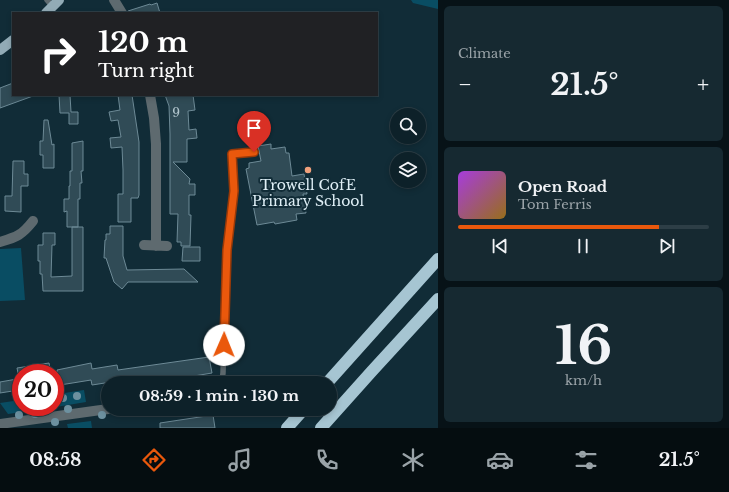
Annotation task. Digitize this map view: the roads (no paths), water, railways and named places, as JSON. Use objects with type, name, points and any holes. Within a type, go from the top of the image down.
[{"type":"highway","points":[[333,376],[438,259]]},
{"type":"highway","points":[[322,428],[438,299]]},
{"type":"highway","points":[[287,428],[298,416]]},
{"type":"main road","points":[[0,50],[12,41]]},
{"type":"street","points":[[114,0],[121,12]]},
{"type":"street","points":[[150,96],[156,144],[156,246]]},
{"type":"street","points":[[0,242],[20,236],[33,221]]},
{"type":"street","points":[[144,245],[167,246]]},
{"type":"street","points":[[0,424],[101,410]]},
{"type":"lane","points":[[223,376],[227,250],[234,191],[232,154],[254,152]]},
{"type":"place","name":"Trowell CofE Primary School","points":[[308,170]]}]
